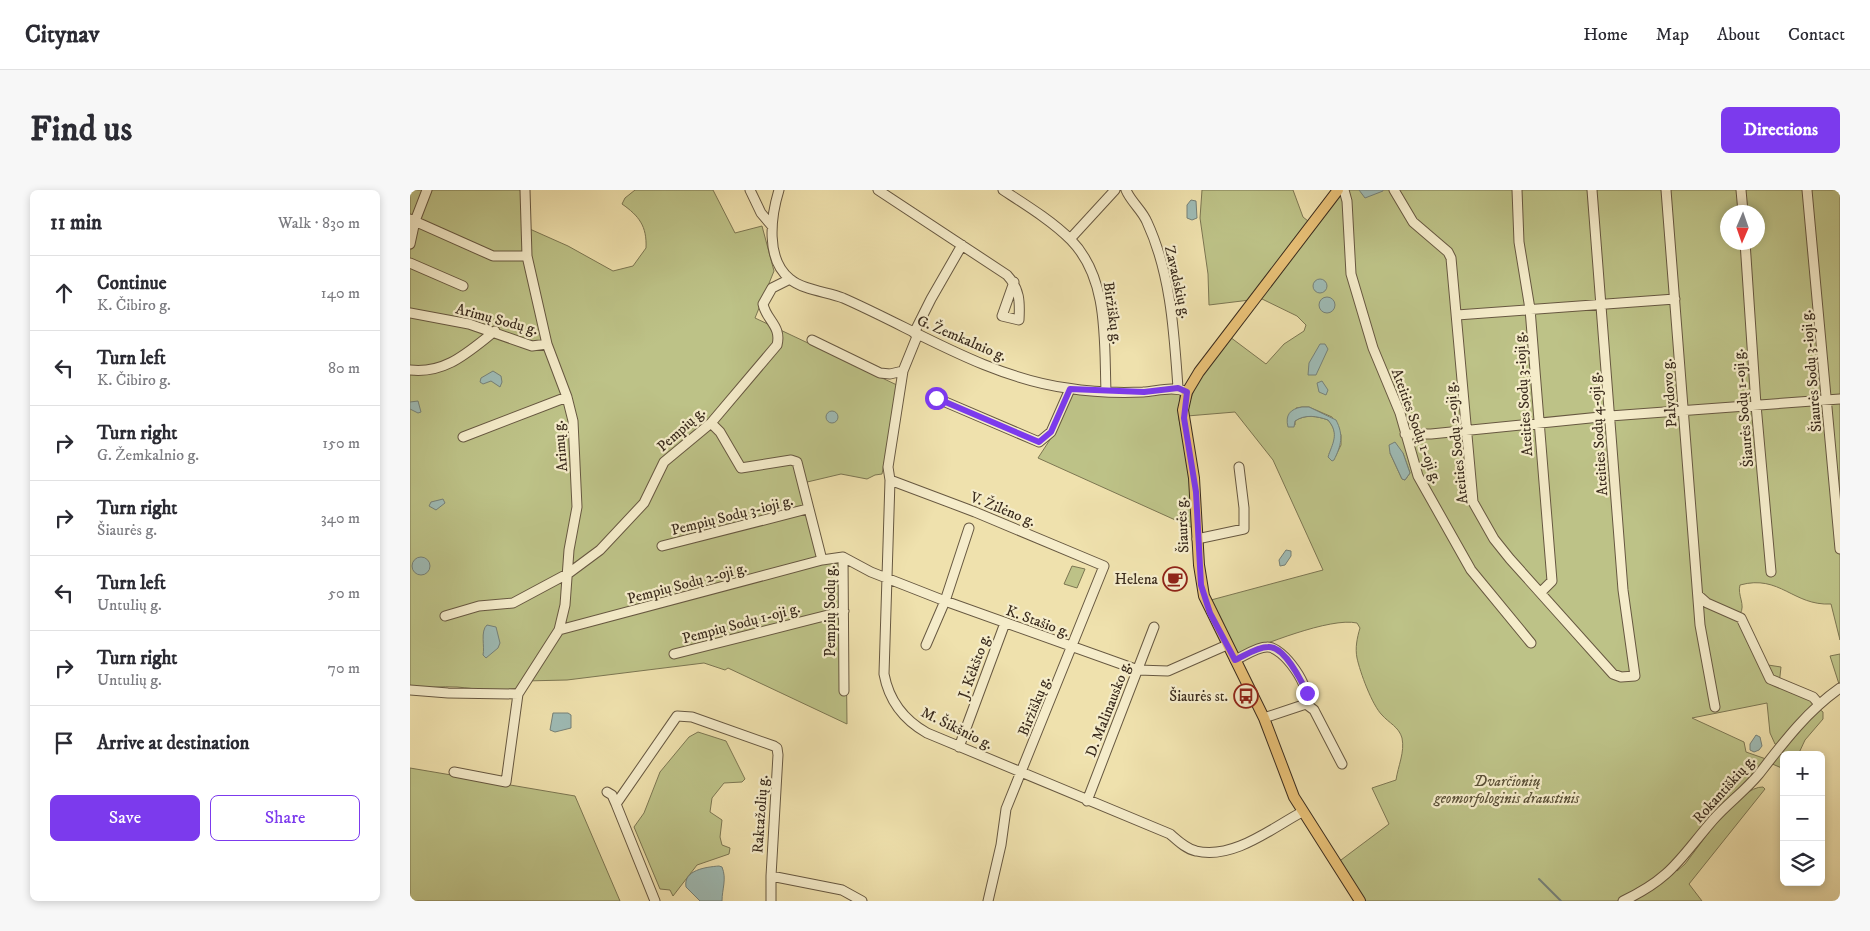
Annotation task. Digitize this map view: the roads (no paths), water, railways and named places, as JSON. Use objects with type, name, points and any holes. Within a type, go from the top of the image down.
[{"type":"main road","name":"Šiaurės g.","points":[[1338,190],[1199,372],[1183,390],[1184,418],[1194,478],[1197,539],[1204,596],[1226,645],[1264,718],[1294,797],[1360,901]]},
{"type":"street","points":[[410,244],[413,220],[427,190]]},
{"type":"street","name":"Arimų g.","points":[[454,772],[506,782],[518,694],[559,630],[569,573],[569,550],[576,519],[573,421],[568,397],[547,344],[528,256],[525,190]]},
{"type":"street","points":[[750,190],[761,213],[772,226]]},
{"type":"street","points":[[779,190],[772,226],[775,252],[790,279]]},
{"type":"street","points":[[878,190],[998,268],[1014,282]]},
{"type":"street","name":"Biržiškų g.","points":[[1003,190],[1070,239],[1085,258],[1097,287],[1104,339],[1106,391]]},
{"type":"street","points":[[1070,239],[1115,190]]},
{"type":"street","name":"Zavadskių g.","points":[[1126,190],[1148,222],[1166,279],[1183,390]]},
{"type":"street","name":"Ateities Sodų 1-oji g.","points":[[1344,190],[1347,201],[1351,274],[1373,348],[1400,413],[1418,476],[1466,562],[1531,643]]},
{"type":"street","name":"Ateities Sodų 2-oji g.","points":[[1394,190],[1414,222],[1450,255],[1458,315],[1473,502],[1477,512],[1494,539],[1613,674],[1621,677],[1635,676]]},
{"type":"street","name":"Ateities Sodų 3-ioji g.","points":[[1517,190],[1520,242],[1530,309],[1552,581],[1541,592]]},
{"type":"street","name":"Ateities Sodų 4-oji g.","points":[[1592,190],[1623,590],[1635,676]]},
{"type":"street","name":"Palydovo g.","points":[[1666,190],[1700,625],[1715,707]]},
{"type":"street","points":[[1742,190],[1743,205]]},
{"type":"street","name":"Šiaurės Sodų 3-ioji g.","points":[[1808,190],[1840,549]]},
{"type":"street","points":[[413,220],[493,256],[528,256]]},
{"type":"street","name":"M. Šikšnio g.","points":[[962,245],[931,299],[903,371],[889,456],[890,480],[884,660],[888,691],[897,707],[911,722],[928,733],[1087,801],[1170,834],[1182,845],[1195,851],[1229,850],[1302,812]]},
{"type":"street","name":"Šiaurės Sodų 1-oji g.","points":[[1746,250],[1756,405],[1771,572]]},
{"type":"street","points":[[410,263],[463,286]]},
{"type":"street","name":"G. Žemkalnio g.","points":[[790,279],[842,298],[953,352],[1013,374],[1070,389],[1144,392],[1183,390]]},
{"type":"street","name":"Pempių g.","points":[[445,616],[479,606],[512,603],[569,573],[600,550],[640,508],[664,462],[710,423],[777,345],[778,332],[764,311],[762,304],[772,288],[790,279]]},
{"type":"street","points":[[1458,315],[1675,299]]},
{"type":"street","name":"Arimų Sodų g.","points":[[410,313],[470,324],[532,346],[547,344]]},
{"type":"street","points":[[410,370],[427,371],[451,364],[494,331]]},
{"type":"street","points":[[812,340],[880,373],[890,374],[903,371]]},
{"type":"street","points":[[936,398],[1039,442],[1051,432],[1070,389]]},
{"type":"street","points":[[463,437],[568,397]]},
{"type":"street","points":[[1405,434],[1425,435],[1538,422],[1840,399]]},
{"type":"street","name":"Pempių Sodų g.","points":[[710,423],[720,432],[741,468],[795,461],[822,560],[844,557],[844,691]]},
{"type":"street","points":[[1197,539],[1244,528],[1244,508],[1239,467]]},
{"type":"street","name":"V. Žilėno g.","points":[[890,480],[975,512],[1104,566]]},
{"type":"street","name":"Pempių Sodų 3-ioji g.","points":[[662,546],[808,510]]},
{"type":"street","points":[[926,645],[945,601],[969,528]]},
{"type":"street","name":"K. Stašio g.","points":[[844,557],[886,578],[945,601],[1138,670],[1168,671],[1226,645]]},
{"type":"street","name":"Pempių Sodų 2-oji g.","points":[[559,630],[654,607],[822,560]]},
{"type":"street","name":"Biržiškų g.","points":[[988,901],[1001,846],[1006,809],[1073,648],[1104,566]]},
{"type":"street","points":[[1698,595],[1715,607],[1741,618],[1770,679],[1813,697],[1819,704]]},
{"type":"street","name":"Pempių Sodų 1-oji g.","points":[[674,654],[844,610]]},
{"type":"street","name":"J. Kėkšto g.","points":[[959,747],[1005,623]]},
{"type":"street","name":"D. Malinausko g.","points":[[1087,801],[1154,627]]},
{"type":"street","points":[[1235,660],[1265,647],[1275,648],[1299,676],[1307,693],[1306,704]]},
{"type":"street","name":"Rokantiškių g.","points":[[1623,901],[1649,889],[1678,864],[1713,820],[1758,775],[1774,753],[1819,704],[1840,688]]},
{"type":"street","points":[[410,690],[448,693],[518,694]]},
{"type":"street","points":[[1264,718],[1306,704]]},
{"type":"street","points":[[1306,704],[1314,710],[1342,764]]},
{"type":"street","name":"Raktažolių g.","points":[[616,804],[673,720],[683,715],[777,748],[771,876]]},
{"type":"street","points":[[607,792],[612,795],[616,804],[655,901]]},
{"type":"street","points":[[771,901],[771,876],[837,889],[862,901]]},
{"type":"water","points":[[1359,190],[1383,190],[1383,191],[1365,198]]},
{"type":"water","points":[[1191,200],[1196,201],[1197,218],[1192,220],[1187,218],[1187,205]]},
{"type":"water","points":[[1320,279],[1325,281],[1327,286],[1325,291],[1320,293],[1315,291],[1313,286],[1315,281]]},
{"type":"water","points":[[1324,297],[1330,297],[1335,302],[1333,311],[1324,313],[1319,308],[1319,302]]},
{"type":"water","points":[[1320,344],[1325,344],[1328,349],[1316,375],[1308,375],[1309,363]]},
{"type":"water","points":[[493,371],[501,376],[502,382],[500,387],[491,381],[483,384],[480,382],[481,378]]},
{"type":"water","points":[[1322,381],[1328,390],[1326,395],[1319,392],[1317,383]]},
{"type":"water","points":[[418,401],[421,412],[418,413],[410,409],[410,402]]},
{"type":"water","points":[[1309,407],[1336,420],[1341,440],[1334,460],[1332,461],[1328,457],[1333,443],[1334,430],[1328,420],[1307,417],[1295,421],[1294,427],[1288,427],[1287,419],[1289,413],[1294,409]]},
{"type":"water","points":[[834,411],[837,412],[837,422],[830,423],[827,422],[826,415],[827,412]]},
{"type":"water","points":[[1395,442],[1403,453],[1410,473],[1405,480],[1402,479],[1390,453],[1389,445]]},
{"type":"water","points":[[443,499],[445,503],[436,510],[429,506],[431,502]]},
{"type":"water","points":[[1286,550],[1291,551],[1291,556],[1285,565],[1280,566],[1279,560]]},
{"type":"water","points":[[421,557],[427,560],[430,566],[427,572],[421,575],[415,572],[412,566],[415,560]]},
{"type":"water","points":[[487,625],[496,627],[500,643],[498,648],[486,658],[483,655],[483,635]]},
{"type":"water","points":[[553,713],[568,713],[571,715],[571,728],[555,732],[550,730]]},
{"type":"water","points":[[1756,735],[1760,737],[1762,746],[1754,752],[1750,750],[1750,744]]},
{"type":"water","points":[[722,867],[724,876],[722,901],[700,901],[686,887],[688,877],[696,870]]},
{"type":"waterway","points":[[1539,879],[1561,901]]},
{"type":"place","name":"Helena","points":[[1175,579]]},
{"type":"place","name":"Šiaurės st.","points":[[1246,696]]},
{"type":"park label","name":"Dvarčionių geomorfologinis draustinis","points":[[1507,790]]}]
